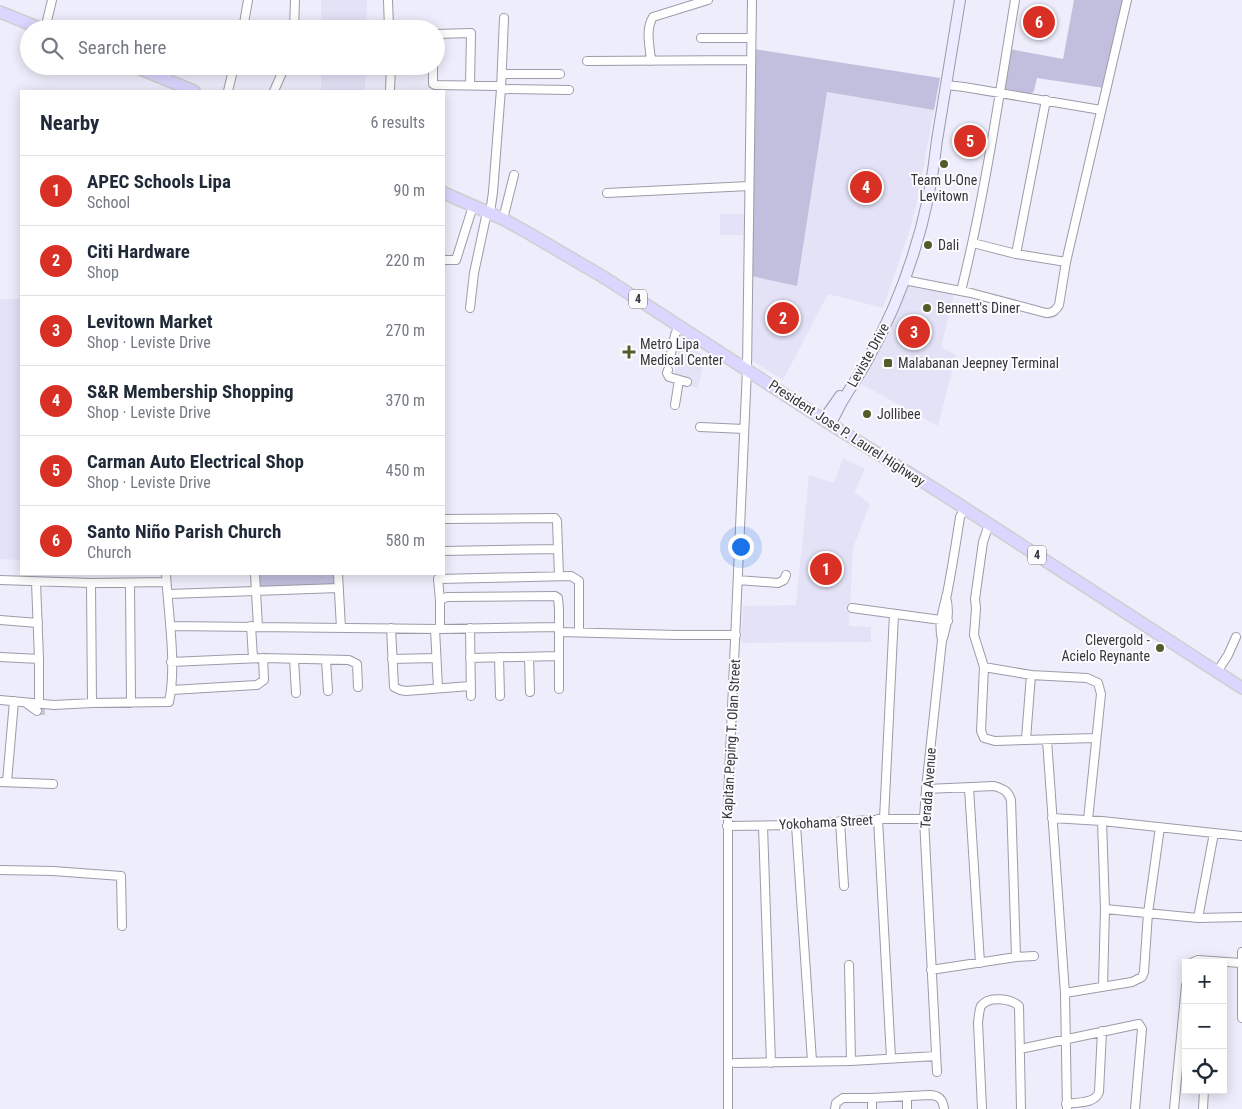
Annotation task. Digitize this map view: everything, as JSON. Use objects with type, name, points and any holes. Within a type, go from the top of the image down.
[{"type":"main road","name":"Leviste Drive","points":[[827,422],[863,361],[890,305],[916,229],[937,140],[960,0]]},
{"type":"main road","points":[[0,12],[21,20]]},
{"type":"main road","points":[[155,75],[192,90]]},
{"type":"main road","name":"Leviste Drive","points":[[827,422],[871,354],[904,280],[926,209],[936,162],[937,140]]},
{"type":"main road","name":"President Jose P. Laurel Highway","points":[[445,193],[502,219],[582,264],[827,422],[965,508],[1242,688]]},
{"type":"street","points":[[46,20],[52,0]]},
{"type":"street","points":[[245,20],[248,0]]},
{"type":"street","points":[[294,20],[295,0]]},
{"type":"street","points":[[388,0],[389,20]]},
{"type":"street","points":[[651,61],[648,30],[653,17],[708,0]]},
{"type":"street","name":"Kapitan Peping T. Olan Street","points":[[728,1109],[727,826],[747,369],[752,0]]},
{"type":"street","points":[[961,291],[973,242],[1015,0]]},
{"type":"street","points":[[904,280],[961,291],[1046,313],[1052,313],[1059,305],[1066,262],[1126,0]]},
{"type":"street","points":[[470,308],[474,273],[493,192],[502,74],[504,18]]},
{"type":"street","points":[[445,34],[471,33],[470,84]]},
{"type":"street","points":[[701,38],[751,38]]},
{"type":"street","points":[[587,61],[750,60]]},
{"type":"street","points":[[502,74],[560,74]]},
{"type":"street","points":[[228,90],[232,75]]},
{"type":"street","points":[[274,90],[281,75]]},
{"type":"street","points":[[390,90],[391,75]]},
{"type":"street","points":[[433,75],[433,84],[435,85],[470,84],[569,90]]},
{"type":"street","points":[[946,85],[1101,110]]},
{"type":"street","points":[[1016,254],[1046,100]]},
{"type":"street","points":[[502,219],[511,193],[514,175]]},
{"type":"street","points":[[608,193],[749,186]]},
{"type":"street","points":[[445,260],[456,260],[473,206]]},
{"type":"street","points":[[973,242],[1016,254],[1066,262]]},
{"type":"street","points":[[670,359],[679,325]]},
{"type":"street","points":[[668,370],[669,377],[683,381],[675,405]]},
{"type":"street","points":[[700,427],[744,428]]},
{"type":"street","name":"Terada Avenue","points":[[936,1072],[924,820],[942,640],[940,631],[949,608],[946,596],[960,517],[965,508]]},
{"type":"street","points":[[445,520],[550,517],[557,521],[558,576]]},
{"type":"street","points":[[990,525],[980,599],[976,608],[974,635],[984,667],[981,731],[984,738],[990,741],[1095,738]]},
{"type":"street","points":[[445,551],[557,549]]},
{"type":"street","points":[[253,658],[257,591],[255,575]]},
{"type":"street","points":[[338,575],[342,628]]},
{"type":"street","points":[[738,580],[778,583],[784,580],[786,575]]},
{"type":"street","points":[[438,688],[436,658],[440,600],[438,576],[571,576],[579,581],[579,632]]},
{"type":"street","points":[[0,580],[130,583],[166,578],[172,662],[170,702],[92,703],[54,705],[40,708],[26,703],[0,700]]},
{"type":"street","points":[[36,582],[40,708]]},
{"type":"street","points":[[90,583],[92,703]]},
{"type":"street","points":[[130,583],[130,702]]},
{"type":"street","points":[[168,594],[339,588]]},
{"type":"street","points":[[440,600],[446,597],[555,596],[558,598],[559,690]]},
{"type":"street","points":[[852,608],[944,620]]},
{"type":"street","points":[[891,1058],[881,819],[894,614]]},
{"type":"street","points":[[0,620],[38,622]]},
{"type":"street","points":[[170,626],[559,629],[579,632],[677,636],[736,635]]},
{"type":"street","points":[[390,628],[394,687],[400,690],[470,686]]},
{"type":"street","points":[[470,628],[471,696]]},
{"type":"street","points":[[1217,672],[1228,655],[1236,637]]},
{"type":"street","points":[[470,658],[559,656]]},
{"type":"street","points":[[499,657],[500,696]]},
{"type":"street","points":[[529,657],[530,692]]},
{"type":"street","points":[[0,658],[39,659]]},
{"type":"street","points":[[172,662],[253,658],[354,661],[357,664],[358,687]]},
{"type":"street","points":[[172,690],[257,685],[264,680],[264,658]]},
{"type":"street","points":[[392,659],[436,658]]},
{"type":"street","points":[[294,660],[296,693]]},
{"type":"street","points":[[326,660],[328,691]]},
{"type":"street","points":[[984,667],[1031,675],[1087,678],[1098,684],[1101,694],[1088,820]]},
{"type":"street","points":[[1026,739],[1031,675]]},
{"type":"street","points":[[14,701],[4,782],[53,784]]},
{"type":"street","points":[[1047,740],[1065,994],[1067,1107],[1097,1097],[1102,1030]]},
{"type":"street","points":[[926,789],[994,786],[1004,789],[1008,793],[1011,800],[1016,957]]},
{"type":"street","points":[[969,788],[980,963]]},
{"type":"street","points":[[1052,818],[1102,821],[1242,836]]},
{"type":"street","name":"Yokohama Street","points":[[727,826],[796,825],[881,819],[924,820]]},
{"type":"street","points":[[840,821],[844,886]]},
{"type":"street","points":[[1102,821],[1105,910],[1103,986]]},
{"type":"street","points":[[796,825],[812,1061]]},
{"type":"street","points":[[763,826],[771,1063]]},
{"type":"street","points":[[1065,994],[1132,982],[1142,977],[1144,972],[1148,913],[1160,827]]},
{"type":"street","points":[[1198,918],[1214,833]]},
{"type":"street","points":[[0,870],[53,871],[121,876],[122,926]]},
{"type":"street","points":[[1105,910],[1198,918],[1242,917]]},
{"type":"street","points":[[1242,952],[1242,1018]]},
{"type":"street","points":[[931,970],[1034,956]]},
{"type":"street","points":[[1227,963],[1241,963]]},
{"type":"street","points":[[849,965],[851,1061]]},
{"type":"street","points":[[982,1109],[978,1022],[982,1005],[988,1000],[1005,1000],[1014,1002],[1019,1006],[1021,1109]]},
{"type":"street","points":[[1174,1109],[1184,1004]]},
{"type":"street","points":[[1020,1049],[1102,1030],[1138,1024],[1142,1029],[1135,1109]]},
{"type":"street","points":[[735,1063],[851,1061],[936,1056]]},
{"type":"street","points":[[1203,1109],[1204,1094]]},
{"type":"street","points":[[835,1109],[836,1103],[843,1098],[938,1095],[942,1099],[944,1109]]},
{"type":"street","points":[[907,1096],[907,1109]]},
{"type":"street","points":[[872,1098],[872,1109]]},
{"type":"shaded area","points":[[321,0],[367,0],[366,20],[321,20]]},
{"type":"shaded area","points":[[1074,0],[1123,0],[1104,88],[1037,78],[1034,91],[1031,94],[1004,89],[1010,49],[1063,59]]},
{"type":"shaded area","points":[[754,49],[940,78],[934,110],[827,92],[797,286],[751,276]]},
{"type":"shaded area","points":[[321,75],[365,75],[365,90],[321,90]]},
{"type":"shaded area","points":[[827,92],[934,110],[917,202],[909,232],[883,308],[828,294],[783,380],[751,360],[751,276],[797,286]]},
{"type":"shaded area","points":[[720,214],[746,214],[745,235],[720,235]]},
{"type":"shaded area","points":[[907,285],[954,294],[941,347],[956,355],[938,426],[861,384]]},
{"type":"shaded area","points":[[0,299],[20,299],[20,560],[0,559]]},
{"type":"shaded area","points":[[680,341],[705,356],[698,388],[673,382]]},
{"type":"shaded area","points":[[843,458],[865,469],[854,492],[870,504],[853,548],[849,626],[871,627],[871,642],[741,643],[743,606],[796,605],[809,475],[834,483]]},
{"type":"shaded area","points":[[259,575],[335,575],[335,582],[332,585],[262,587],[259,585]]},
{"type":"tunnel","points":[[37,711],[45,711]]},
{"type":"place","name":"Santo Niño Parish Church","points":[[1039,22]]},
{"type":"place","name":"Carman Auto Electrical Shop","points":[[970,141]]},
{"type":"place","name":"Team U-One Levitown","points":[[944,164]]},
{"type":"place","name":"S&R Membership Shopping","points":[[866,187]]},
{"type":"place","name":"Dali","points":[[928,245]]},
{"type":"place","name":"Bennett's Diner","points":[[927,308]]},
{"type":"place","name":"Citi Hardware","points":[[783,318]]},
{"type":"place","name":"Levitown Market","points":[[914,332]]},
{"type":"place","name":"Metro Lipa Medical Center","points":[[629,352]]},
{"type":"place","name":"Malabanan Jeepney Terminal","points":[[888,363]]},
{"type":"place","name":"Jollibee","points":[[867,414]]},
{"type":"place","name":"APEC Schools Lipa","points":[[826,569]]},
{"type":"place","name":"Clevergold - Acielo Reynante","points":[[1160,648]]}]
